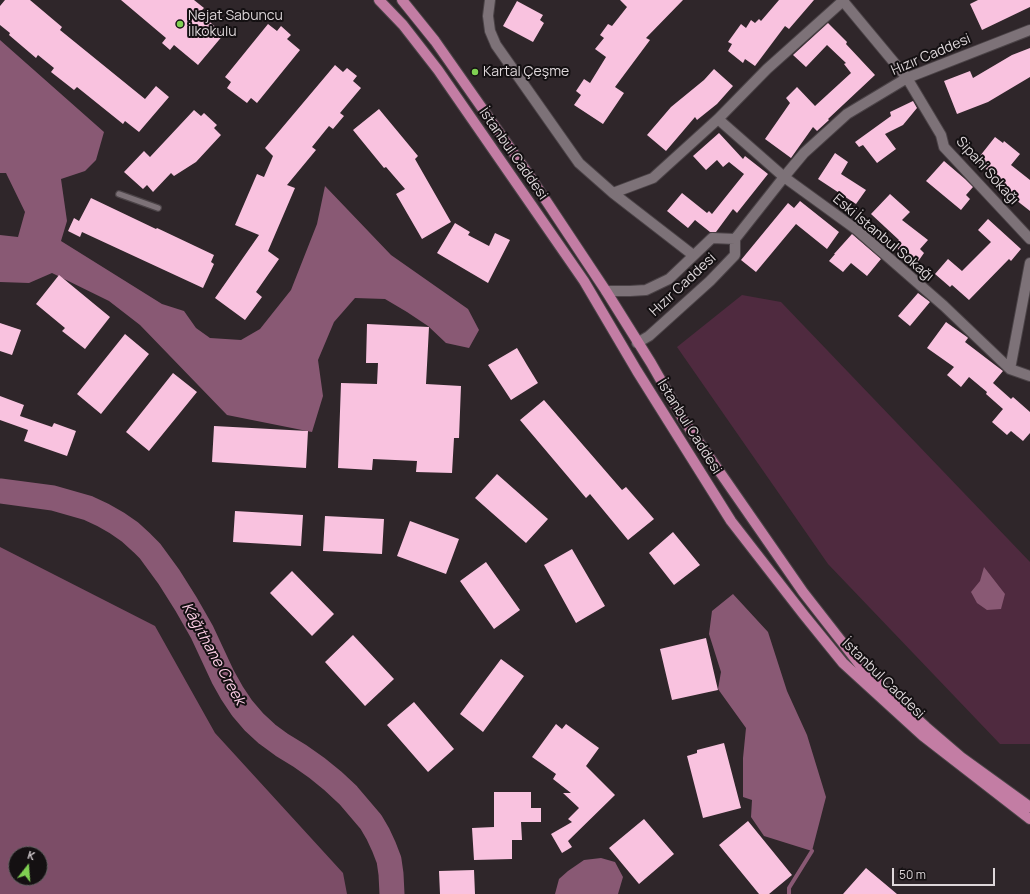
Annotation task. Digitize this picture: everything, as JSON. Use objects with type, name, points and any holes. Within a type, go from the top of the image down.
[{"type":"main road","name":"İstanbul Caddesi","points":[[379,0],[403,25],[438,70],[584,281],[637,371],[731,521],[842,663],[923,736],[1030,819]]},
{"type":"main road","name":"İstanbul Caddesi","points":[[402,0],[438,46],[529,175],[606,291],[683,419],[803,592],[849,652],[863,669],[926,727],[961,756],[1030,807]]},
{"type":"main road","points":[[626,350],[637,343]]},
{"type":"main road","points":[[842,663],[849,652]]},
{"type":"street","points":[[490,0],[488,16],[489,24],[490,31],[496,45],[579,163],[613,193],[693,255]]},
{"type":"street","points":[[613,193],[653,178],[718,119],[767,69],[844,0]]},
{"type":"street","name":"Sipahi Sokağı","points":[[844,0],[907,78],[941,135],[944,147],[1030,239]]},
{"type":"street","name":"Hızır Caddesi","points":[[637,343],[649,336],[735,255],[735,239],[784,177],[804,153],[847,114],[907,78],[1030,30]]},
{"type":"street","name":"Eski İstanbul Sokağı","points":[[718,119],[784,177],[857,230],[944,306],[1010,369],[1030,376]]},
{"type":"street","name":"Hızır Caddesi","points":[[606,291],[646,290],[669,280],[712,238],[735,239]]},
{"type":"street","points":[[1010,369],[1030,263]]},
{"type":"lane","points":[[119,194],[158,208]]},
{"type":"shaded area","points":[[0,40],[104,132],[96,160],[85,171],[61,179],[67,221],[61,241],[162,304],[184,311],[196,328],[210,338],[241,340],[260,329],[291,290],[317,224],[325,186],[391,255],[468,309],[479,330],[469,348],[446,343],[428,326],[385,299],[355,298],[334,322],[318,360],[323,396],[312,432],[227,415],[140,325],[109,301],[52,273],[29,283],[0,282],[0,235],[18,237],[25,212],[6,173],[0,173]]},
{"type":"shaded area","points":[[742,295],[781,302],[1030,562],[1030,744],[1000,744],[828,564],[677,347]]},
{"type":"shaded area","points":[[0,547],[155,626],[215,733],[343,873],[347,894],[0,894]]},
{"type":"shaded area","points":[[984,567],[1005,594],[1001,609],[987,610],[977,603],[971,592],[980,581]]},
{"type":"shaded area","points":[[733,594],[768,632],[787,691],[807,735],[826,797],[812,851],[764,836],[751,817],[752,800],[743,797],[743,758],[746,728],[718,689],[721,672],[709,634],[712,611]]},
{"type":"shaded area","points":[[601,858],[615,862],[623,877],[618,894],[555,894],[559,879],[568,871],[584,860]]},
{"type":"building","points":[[5,0],[30,0],[62,27],[60,30],[145,99],[156,86],[169,97],[139,132],[125,121],[123,124],[77,87],[74,90],[51,72],[54,68],[38,55],[36,58],[9,35],[10,33],[0,25],[0,6]]},
{"type":"building","name":"Nejat Sabuncu İlkokulu","points":[[121,0],[194,0],[204,8],[199,13],[224,34],[198,65],[174,45],[170,50],[162,43],[166,38]]},
{"type":"building","points":[[620,0],[683,0],[646,38],[650,40],[615,87],[624,93],[603,124],[574,105],[581,95],[576,91],[584,79],[590,83],[606,57],[595,49],[604,38],[600,35],[608,24],[612,26],[627,7]]},
{"type":"building","points":[[779,0],[814,0],[789,29],[785,26],[755,66],[745,59],[743,63],[728,51],[732,44],[728,42],[741,24],[746,28],[751,20],[755,23],[759,19],[761,21]]},
{"type":"building","points":[[978,0],[1030,0],[1030,7],[982,30],[970,4]]},
{"type":"building","points":[[517,1],[543,15],[540,20],[544,23],[533,42],[503,26]]},
{"type":"building","points":[[828,23],[847,42],[846,44],[875,75],[817,131],[813,127],[791,158],[765,139],[790,103],[786,98],[797,87],[815,106],[851,73],[844,64],[846,63],[827,45],[806,67],[793,55]]},
{"type":"building","points":[[268,24],[277,31],[281,26],[291,35],[287,39],[300,50],[257,103],[251,98],[247,103],[227,88],[231,82],[225,77]]},
{"type":"building","points":[[1030,48],[1030,77],[988,102],[957,114],[944,81],[970,71],[973,78],[1012,55]]},
{"type":"building","points":[[335,65],[343,72],[347,68],[357,76],[353,81],[361,88],[340,113],[344,116],[333,129],[329,126],[312,147],[316,150],[287,185],[295,188],[268,251],[279,259],[256,292],[262,297],[245,320],[215,298],[259,235],[235,225],[257,174],[264,177],[273,156],[265,148]]},
{"type":"building","points":[[714,69],[733,86],[717,104],[697,120],[695,117],[666,151],[647,135],[671,107],[704,80]]},
{"type":"building","points":[[913,101],[917,108],[903,125],[885,134],[896,149],[877,163],[863,145],[859,147],[855,142],[891,116],[890,112]]},
{"type":"building","points":[[379,109],[418,156],[415,159],[451,222],[422,239],[396,194],[405,189],[386,167],[384,168],[353,130]]},
{"type":"building","points":[[194,110],[201,116],[204,113],[217,125],[214,128],[221,135],[196,162],[174,176],[171,173],[153,192],[147,185],[143,189],[124,172],[144,151],[150,157]]},
{"type":"building","points":[[719,133],[743,159],[745,156],[768,174],[737,213],[733,209],[716,232],[710,232],[695,220],[688,228],[667,211],[682,193],[707,213],[709,211],[712,214],[744,174],[729,162],[723,167],[717,160],[706,170],[693,156]]},
{"type":"building","points":[[995,137],[1003,143],[1004,141],[1020,154],[1011,165],[1030,180],[1030,211],[1002,189],[1006,185],[976,161]]},
{"type":"building","points":[[835,153],[848,162],[841,174],[866,190],[856,204],[818,179]]},
{"type":"building","points":[[944,161],[973,187],[966,195],[970,199],[961,210],[926,181]]},
{"type":"building","points":[[890,194],[910,212],[902,220],[928,240],[920,249],[924,253],[917,263],[894,246],[899,240],[871,214]]},
{"type":"building","points":[[91,198],[214,255],[211,262],[214,264],[203,288],[82,232],[80,237],[68,231],[74,218],[79,221]]},
{"type":"building","points":[[800,201],[839,232],[827,249],[796,224],[756,272],[741,260],[788,203],[794,208]]},
{"type":"building","points":[[988,219],[1021,249],[1011,261],[1009,259],[969,300],[952,285],[950,287],[935,274],[948,259],[962,271],[991,242],[978,230]]},
{"type":"building","points":[[455,223],[470,232],[468,235],[489,246],[495,233],[510,240],[488,283],[437,253]]},
{"type":"building","points":[[852,234],[881,259],[867,276],[851,263],[843,272],[829,261]]},
{"type":"building","points":[[59,275],[110,317],[85,349],[62,331],[65,328],[36,304]]},
{"type":"building","points":[[918,293],[930,302],[910,326],[898,316]]},
{"type":"building","points":[[946,322],[968,338],[965,342],[1003,371],[993,383],[1011,399],[1013,397],[1030,412],[1030,433],[1023,441],[1011,431],[1007,435],[992,422],[1003,409],[986,394],[987,392],[969,377],[961,387],[947,375],[954,367],[927,348]]},
{"type":"building","points":[[0,323],[21,330],[12,355],[0,351]]},
{"type":"building","points":[[367,324],[429,327],[426,384],[461,386],[459,438],[454,438],[452,473],[416,472],[417,461],[373,459],[372,470],[338,468],[341,383],[377,384],[378,363],[366,363]]},
{"type":"building","points":[[125,334],[149,354],[101,414],[77,394]]},
{"type":"building","points":[[517,348],[538,383],[511,400],[488,365]]},
{"type":"building","points":[[173,373],[197,392],[149,451],[126,432]]},
{"type":"building","points":[[0,396],[24,405],[20,416],[52,427],[54,423],[76,431],[67,456],[24,441],[28,430],[0,420]]},
{"type":"building","points":[[544,400],[622,490],[626,487],[654,519],[628,540],[590,494],[586,498],[520,420]]},
{"type":"building","points":[[214,426],[308,431],[306,468],[212,462]]},
{"type":"building","points":[[497,474],[548,519],[526,543],[475,498]]},
{"type":"building","points":[[235,511],[303,515],[301,546],[233,542]]},
{"type":"building","points":[[325,516],[384,519],[382,554],[323,551]]},
{"type":"building","points":[[410,521],[459,539],[446,574],[397,556]]},
{"type":"building","points":[[673,532],[700,565],[674,585],[649,553]]},
{"type":"building","points":[[572,549],[605,606],[576,623],[544,565]]},
{"type":"building","points":[[486,562],[520,610],[494,629],[460,581]]},
{"type":"building","points":[[292,571],[334,614],[312,636],[270,593]]},
{"type":"building","points":[[353,635],[394,679],[365,706],[325,662]]},
{"type":"building","points":[[706,638],[718,690],[672,700],[660,649]]},
{"type":"building","points":[[501,659],[524,676],[483,732],[460,714]]},
{"type":"building","points":[[414,702],[454,749],[428,772],[387,725]]},
{"type":"building","points":[[556,724],[562,729],[566,724],[599,748],[586,766],[615,795],[568,841],[572,847],[562,853],[551,834],[572,822],[568,819],[579,808],[563,793],[571,793],[553,779],[556,774],[532,757]]},
{"type":"building","points":[[724,743],[741,808],[703,818],[687,756],[697,753],[697,750]]},
{"type":"building","points":[[494,792],[531,792],[531,808],[541,808],[541,822],[521,822],[522,840],[512,840],[512,859],[474,860],[472,828],[494,827]]},
{"type":"building","points":[[644,819],[674,854],[639,884],[609,848]]},
{"type":"building","points":[[748,821],[792,875],[769,894],[759,894],[719,845]]},
{"type":"building","points":[[866,868],[897,894],[843,894]]},
{"type":"building","points":[[474,870],[475,894],[440,894],[439,871]]},
{"type":"waterway","name":"Kâğıthane Creek","points":[[0,491],[53,498],[88,508],[103,515],[130,532],[150,551],[186,604],[202,632],[223,677],[242,708],[267,734],[317,768],[333,781],[348,795],[371,822],[389,860],[392,894]]},
{"type":"waterway","points":[[789,894],[789,888],[812,851]]},
{"type":"place","name":"Nejat Sabuncu İlkokulu","points":[[180,24]]},
{"type":"place","name":"Kartal Çeşme","points":[[475,72]]}]
